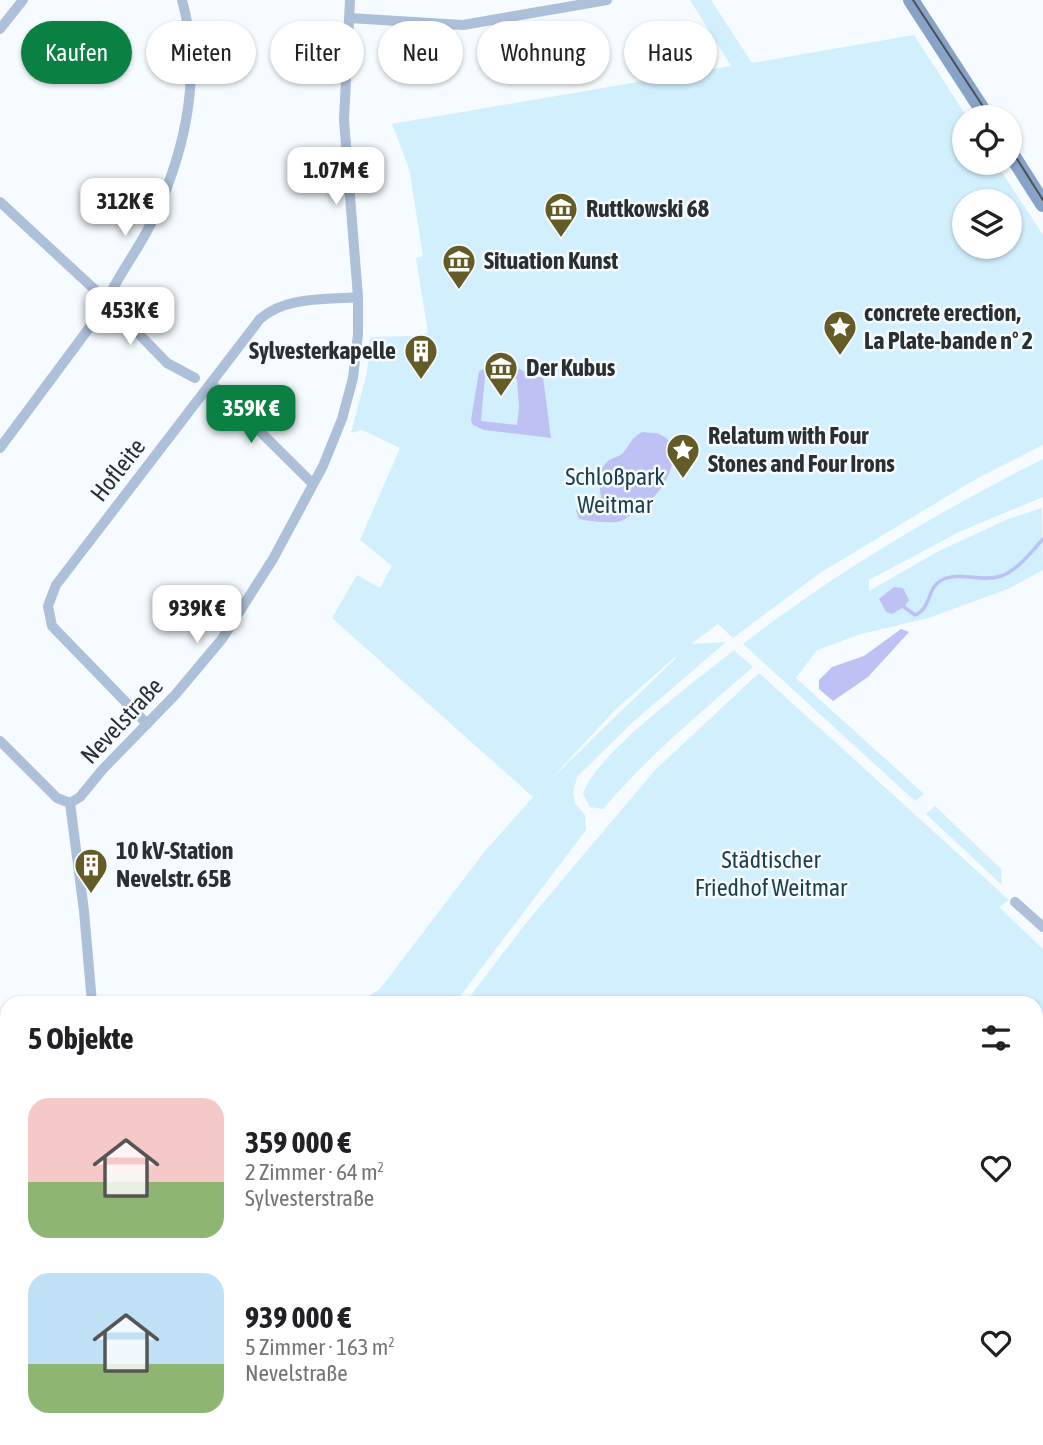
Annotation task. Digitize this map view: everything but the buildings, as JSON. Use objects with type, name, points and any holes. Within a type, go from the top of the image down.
[{"type":"main road","points":[[911,0],[979,105]]},
{"type":"main road","points":[[1022,171],[1043,204]]},
{"type":"street","points":[[0,29],[23,0]]},
{"type":"street","points":[[0,448],[101,312],[160,206],[183,132],[189,101],[189,29],[182,0]]},
{"type":"street","name":"Nevelstraße","points":[[70,803],[80,797],[103,769],[193,676],[222,639],[273,559],[335,440],[348,399],[358,334],[358,298],[344,120],[350,0]]},
{"type":"street","points":[[349,18],[463,24],[607,0]]},
{"type":"street","points":[[0,202],[106,300],[167,363],[195,378]]},
{"type":"street","name":"Hofleite","points":[[147,724],[51,623],[48,603],[56,585],[268,312],[290,303],[358,298]]},
{"type":"street","points":[[211,383],[313,484]]},
{"type":"street","points":[[0,741],[57,798],[64,803],[70,803],[91,996]]},
{"type":"street","points":[[1015,902],[1043,927]]},
{"type":"green space","name":"Schloßpark Weitmar","points":[[690,0],[711,0],[752,63],[914,35],[959,105],[952,105],[952,175],[1004,175],[1013,189],[952,189],[952,259],[1022,259],[1022,203],[1043,235],[1043,445],[974,480],[820,573],[733,638],[718,624],[691,644],[726,642],[633,722],[577,777],[573,793],[575,803],[585,815],[586,830],[460,996],[369,996],[380,989],[485,851],[533,797],[332,618],[357,575],[380,588],[392,566],[360,540],[400,448],[362,430],[351,433],[367,372],[370,337],[428,333],[416,258],[423,256],[407,163],[392,124],[626,84],[717,84],[717,68],[731,66],[717,43],[717,21],[703,21]],"holes":[[[676,658],[550,780],[616,709]]]},
{"type":"green space","points":[[1043,459],[1043,497],[961,531],[869,580],[869,591],[937,552],[1008,519],[1042,508],[1043,570],[1008,589],[928,618],[861,634],[817,650],[796,678],[924,794],[915,801],[743,644],[814,592],[888,544]]},
{"type":"green space","points":[[734,650],[753,667],[656,753],[603,809],[590,807],[583,794],[591,778],[606,759],[650,718]]},
{"type":"green space","name":"Städtischer Friedhof Weitmar","points":[[759,673],[1009,900],[999,907],[1043,949],[1043,996],[470,996],[526,923],[655,770]]},
{"type":"green space","points":[[935,806],[1001,869],[1002,885],[926,814]]},
{"type":"water","points":[[483,369],[520,369],[534,377],[543,377],[551,438],[484,430],[473,425],[471,420],[479,372]],"holes":[[[485,376],[517,379],[517,425],[481,421]]]},
{"type":"water","points":[[642,432],[663,436],[673,449],[672,467],[664,484],[650,501],[620,521],[579,519],[576,511],[580,505],[596,506],[602,503],[599,481],[604,466],[623,453]]},
{"type":"water","points":[[894,587],[903,588],[909,600],[904,607],[892,614],[886,612],[879,599]]},
{"type":"water","points":[[901,629],[909,632],[868,677],[833,701],[819,689],[819,680],[832,667],[864,656]]},
{"type":"waterway","points":[[904,607],[915,615],[920,612],[936,585],[947,578],[1001,576],[1013,570],[1043,539]]},
{"type":"tram line","points":[[913,0],[982,105]]},
{"type":"tram line","points":[[1022,167],[1043,200]]},
{"type":"place","name":"Ruttkowski 68","points":[[561,239]]},
{"type":"place","name":"Situation Kunst","points":[[459,291]]},
{"type":"place","name":"concrete erection, La Plate-bande n° 2","points":[[840,357]]},
{"type":"place","name":"Sylvesterkapelle","points":[[421,381]]},
{"type":"place","name":"Der Kubus","points":[[501,398]]},
{"type":"place","name":"Relatum with Four Stones and Four Irons","points":[[683,480]]},
{"type":"place","name":"10 kV-Station Nevelstr. 65B","points":[[91,895]]}]
